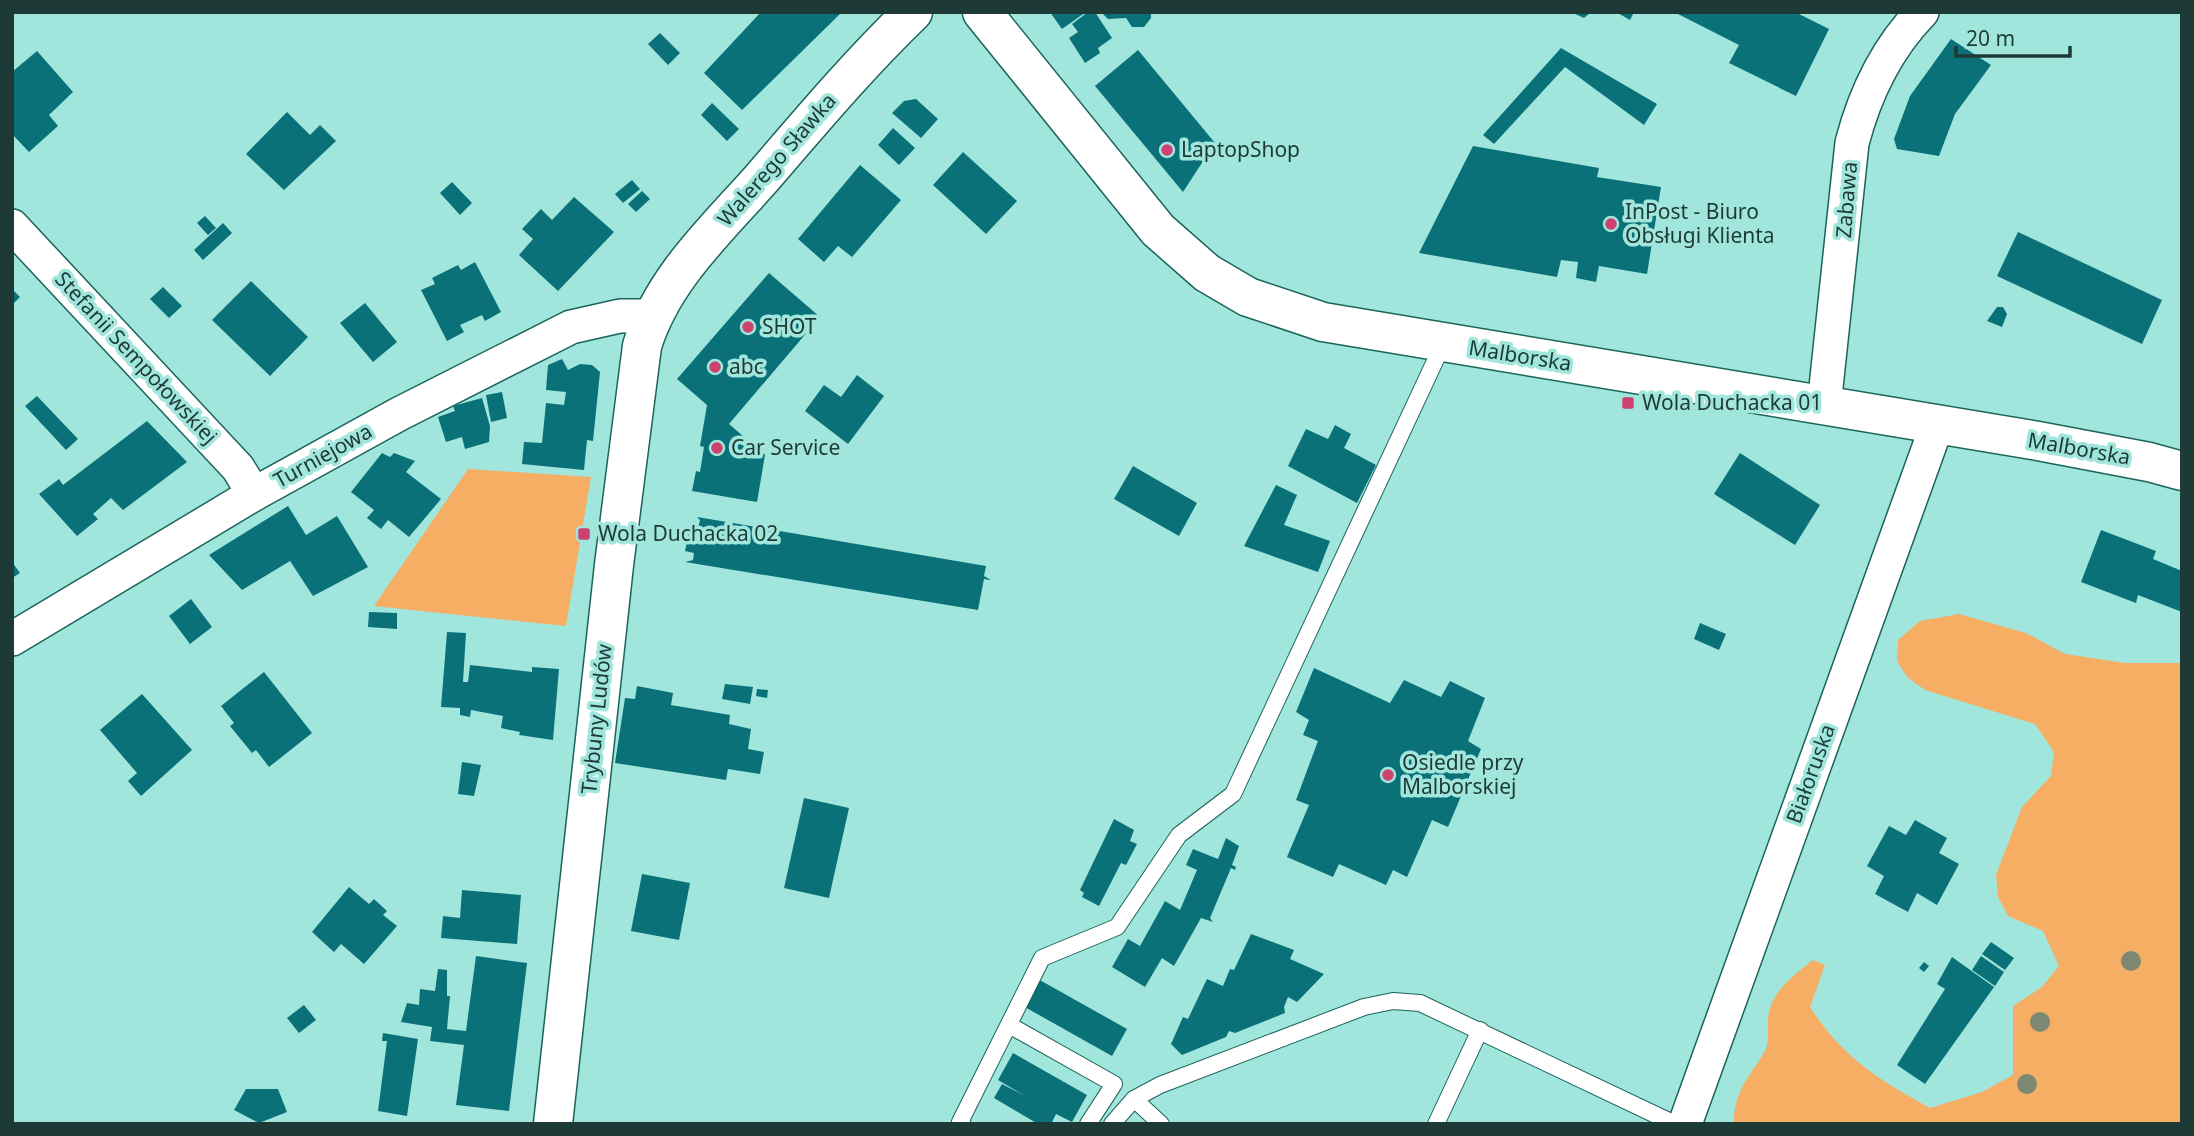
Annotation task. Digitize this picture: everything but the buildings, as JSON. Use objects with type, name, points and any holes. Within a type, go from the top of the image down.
[{"type":"street","name":"Walerego Sławka","points":[[651,316],[677,275],[858,68],[913,12]]},
{"type":"street","name":"Malborska","points":[[982,12],[1158,230],[1207,274],[1248,297],[1323,322],[2137,459],[2182,471]]},
{"type":"street","name":"Zabawa","points":[[1824,406],[1852,143],[1861,110],[1876,76],[1894,46],[1922,12]]},
{"type":"street","name":"Stefanii Sempołowskiej","points":[[12,226],[239,468],[254,494]]},
{"type":"street","name":"Turniejowa","points":[[12,639],[254,494],[399,414],[571,327],[620,316],[651,316]]},
{"type":"street","name":"Trybuny Ludów","points":[[552,1124],[614,565],[642,346],[651,316]]},
{"type":"street","name":"Białoruska","points":[[1685,1124],[1937,425]]},
{"type":"lane","points":[[962,1124],[960,1122],[1042,958],[1117,927],[1179,835],[1233,794],[1443,344]]},
{"type":"lane","points":[[1112,1124],[1134,1099],[1160,1085],[1340,1016],[1393,1001],[1420,1003],[1675,1124]]},
{"type":"lane","points":[[1009,1025],[1114,1084],[1088,1124]]},
{"type":"lane","points":[[1436,1124],[1480,1030]]},
{"type":"lane","points":[[1134,1099],[1161,1124]]},
{"type":"shaded area","points":[[468,469],[591,477],[566,626],[374,606]]},
{"type":"shaded area","points":[[1959,614],[2026,633],[2065,654],[2125,663],[2182,663],[2182,1124],[1733,1124],[1740,1091],[1767,1047],[1768,1019],[1773,1000],[1784,985],[1813,960],[1825,965],[1810,1007],[1822,1025],[1863,1066],[1930,1108],[1982,1092],[2013,1075],[2013,1006],[2042,987],[2059,966],[2043,931],[2008,916],[1998,897],[1996,875],[2022,807],[2051,776],[2054,752],[2035,724],[1925,690],[1907,677],[1897,661],[1898,640],[1920,621]]},
{"type":"place","name":"LaptopShop","points":[[1167,150]]},
{"type":"place","name":"InPost - Biuro Obsługi Klienta","points":[[1611,224]]},
{"type":"place","name":"SHOT","points":[[748,327]]},
{"type":"place","name":"abc","points":[[715,367]]},
{"type":"place","name":"Wola Duchacka 01","points":[[1628,403]]},
{"type":"place","name":"Car Service","points":[[717,448]]},
{"type":"place","name":"Wola Duchacka 02","points":[[584,534]]},
{"type":"place","name":"Osiedle przy Malborskiej","points":[[1388,775]]}]
